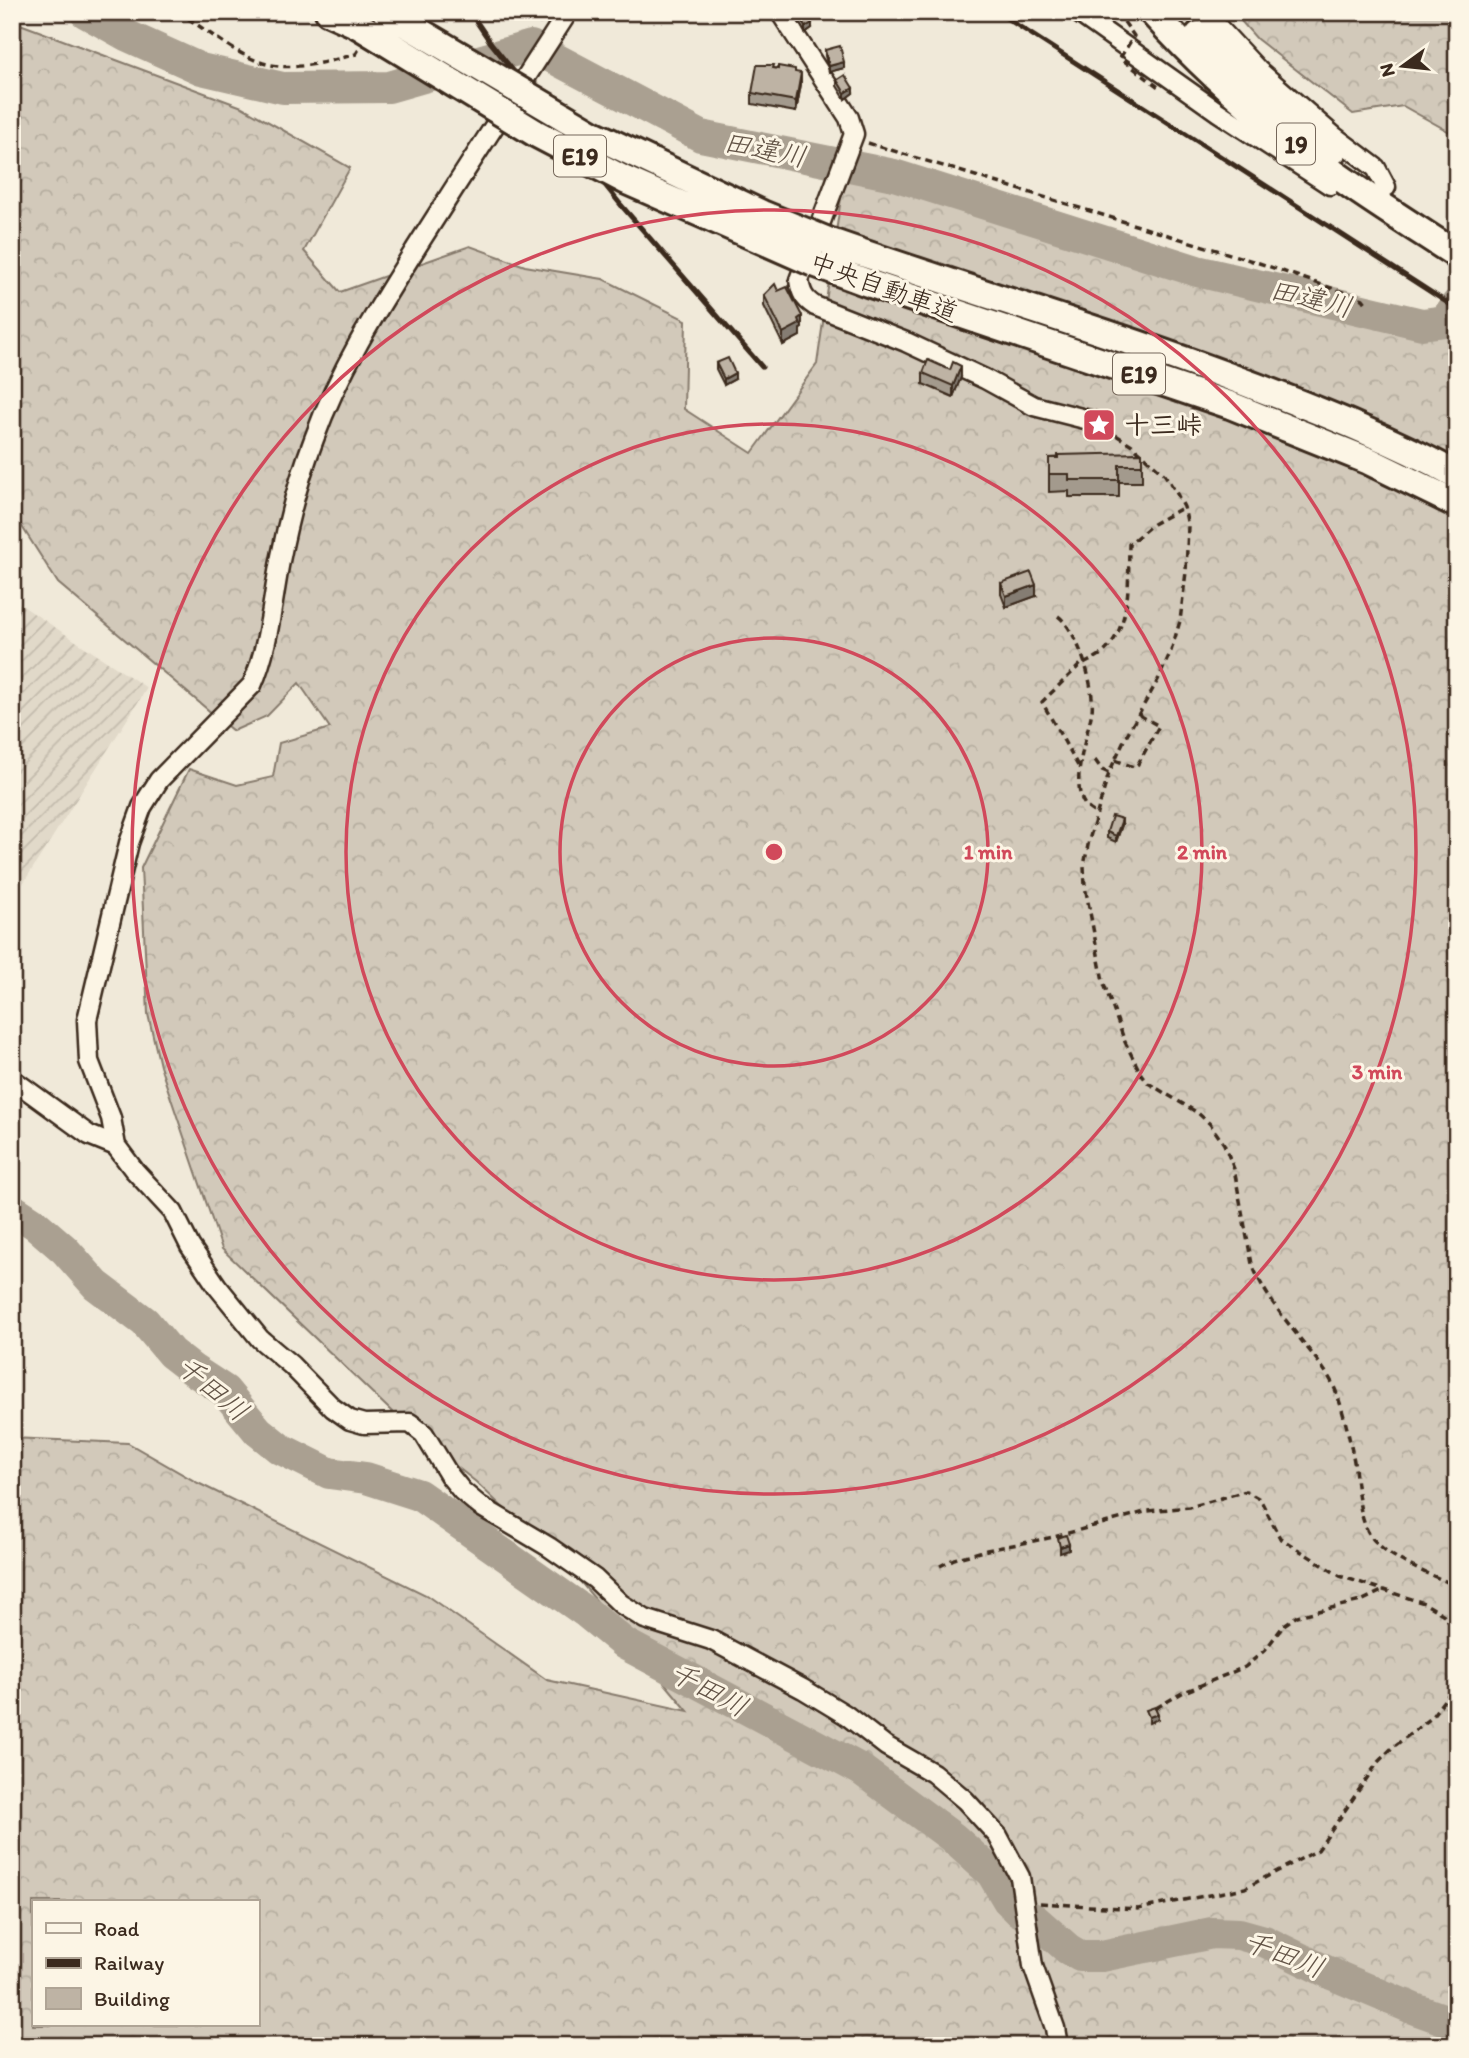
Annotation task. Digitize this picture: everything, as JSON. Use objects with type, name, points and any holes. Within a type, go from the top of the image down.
[{"type":"highway","name":"中央自動車道","points":[[330,12],[472,97],[625,180],[814,263],[868,284],[1230,405],[1369,461],[1457,504]]},
{"type":"highway","name":"中央自動車道","points":[[386,12],[593,134],[762,215],[828,241],[1237,379],[1378,436],[1457,475]]},
{"type":"highway","points":[[416,12],[557,96],[564,117]]},
{"type":"highway","name":"19","points":[[1152,12],[1217,76],[1285,136],[1360,191],[1457,255]]},
{"type":"highway","name":"19","points":[[1174,12],[1284,112],[1386,187],[1457,234]]},
{"type":"street","points":[[780,12],[849,118],[852,141],[799,280],[801,292],[806,299],[815,306],[929,352],[1034,406],[1093,421]]},
{"type":"street","points":[[1077,12],[1218,112],[1457,265]]},
{"type":"street","points":[[1204,12],[1258,70],[1335,137],[1376,168],[1386,187]]},
{"type":"street","points":[[560,25],[361,335],[341,374],[302,474],[280,558],[259,668],[252,685],[159,780],[142,807],[134,826],[101,953],[87,1020],[89,1061],[111,1118],[116,1146],[173,1212],[190,1247],[251,1329],[332,1408],[350,1420],[364,1423],[410,1423],[424,1434],[462,1491],[480,1506],[549,1547],[595,1579],[621,1604],[645,1619],[689,1632],[733,1650],[814,1695],[846,1715],[886,1746],[933,1773],[965,1800],[999,1836],[1020,1877],[1033,1966],[1055,2028],[1058,2046]]},
{"type":"street","points":[[12,1079],[89,1135],[116,1146]]},
{"type":"path","points":[[178,12],[249,57],[265,64],[308,65],[356,54],[353,27]]},
{"type":"path","points":[[514,12],[537,22],[560,25]]},
{"type":"path","points":[[1117,12],[1133,36],[1120,58],[1161,89]]},
{"type":"path","points":[[852,141],[1259,263],[1363,299],[1366,303]]},
{"type":"path","points":[[1093,421],[1132,444],[1165,475],[1184,507],[1188,526],[1185,594],[1180,621],[1167,661],[1109,773],[1084,866],[1085,886],[1103,981],[1125,1042],[1141,1074],[1148,1083],[1198,1113],[1210,1124],[1224,1144],[1234,1169],[1252,1264],[1258,1278],[1269,1299],[1326,1371],[1336,1391],[1353,1456],[1363,1524],[1371,1538],[1386,1551],[1420,1570],[1457,1586]]},
{"type":"path","points":[[1079,768],[1042,702],[1084,663],[1106,650],[1120,628],[1127,608],[1129,544],[1153,524],[1184,507]]},
{"type":"path","points":[[1058,616],[1068,624],[1084,663],[1092,709],[1079,768],[1080,788],[1084,803],[1097,813]]},
{"type":"path","points":[[1115,760],[1133,766],[1138,764],[1159,726],[1139,715]]},
{"type":"path","points":[[1095,760],[1102,770],[1109,773]]},
{"type":"path","points":[[940,1566],[954,1559],[987,1550],[1054,1537],[1148,1511],[1190,1507],[1245,1491],[1260,1499],[1280,1538],[1340,1576],[1424,1603],[1444,1615],[1457,1632]]},
{"type":"path","points":[[1156,1708],[1182,1693],[1245,1667],[1265,1650],[1284,1625],[1297,1616],[1361,1601],[1384,1590]]},
{"type":"path","points":[[1025,1902],[1138,1909],[1245,1888],[1318,1850],[1378,1762],[1430,1718],[1457,1683]]},
{"type":"shaded area","points":[[12,599],[147,688],[12,901]]},
{"type":"green space","points":[[1233,12],[1457,12],[1457,136],[1403,106],[1353,114],[1257,39]]},
{"type":"green space","points":[[12,21],[242,107],[350,168],[304,251],[340,292],[470,246],[525,266],[603,279],[686,320],[684,409],[752,453],[817,364],[845,170],[942,198],[1199,284],[1428,337],[1457,335],[1457,2046],[12,2046],[12,1438],[128,1443],[198,1483],[426,1595],[547,1680],[688,1711],[579,1580],[476,1482],[413,1432],[222,1249],[160,1066],[148,1014],[141,868],[189,769],[237,785],[273,777],[279,743],[330,728],[299,683],[267,716],[233,731],[58,583],[12,511]]},
{"type":"building","points":[[807,12],[812,23],[805,27],[799,16]]},
{"type":"building","points":[[840,46],[844,62],[829,66],[825,50]]},
{"type":"building","points":[[757,65],[774,65],[773,68],[778,69],[778,66],[795,69],[795,72],[801,73],[796,101],[752,93]]},
{"type":"building","points":[[845,75],[853,88],[845,93],[837,80]]},
{"type":"building","points":[[775,284],[778,291],[787,287],[802,316],[798,319],[800,324],[783,333],[764,295]]},
{"type":"building","points":[[728,358],[735,373],[724,379],[716,363]]},
{"type":"building","points":[[928,360],[950,370],[953,362],[961,366],[953,386],[923,373]]},
{"type":"building","points":[[1142,453],[1142,465],[1119,465],[1119,480],[1069,480],[1069,474],[1049,474],[1049,458],[1058,458],[1058,455]]},
{"type":"building","points":[[1031,572],[1036,585],[1006,596],[1001,583]]},
{"type":"building","points":[[1112,816],[1122,819],[1116,836],[1107,832]]},
{"type":"building","points":[[1066,1535],[1069,1544],[1060,1547],[1058,1538]]},
{"type":"building","points":[[1155,1707],[1158,1714],[1149,1717],[1146,1710]]},
{"type":"waterway","name":"田違川","points":[[85,12],[128,36],[201,69],[283,88],[389,87],[531,46],[701,136],[894,175],[1197,271],[1422,324],[1445,321],[1457,304]]},
{"type":"waterway","name":"千田川","points":[[12,1209],[35,1224],[65,1250],[96,1285],[145,1322],[171,1353],[225,1391],[258,1431],[279,1448],[329,1473],[366,1478],[419,1495],[587,1613],[625,1644],[860,1769],[952,1837],[992,1873],[1008,1900],[1019,1911],[1034,1919],[1080,1956],[1102,1956],[1212,1933],[1239,1934],[1264,1941],[1334,1975],[1457,2024]]},
{"type":"railway","points":[[470,12],[491,43],[621,205],[762,367]]},
{"type":"railway","points":[[997,12],[1457,309]]},
{"type":"place","name":"十三峠","points":[[1099,425]]}]
